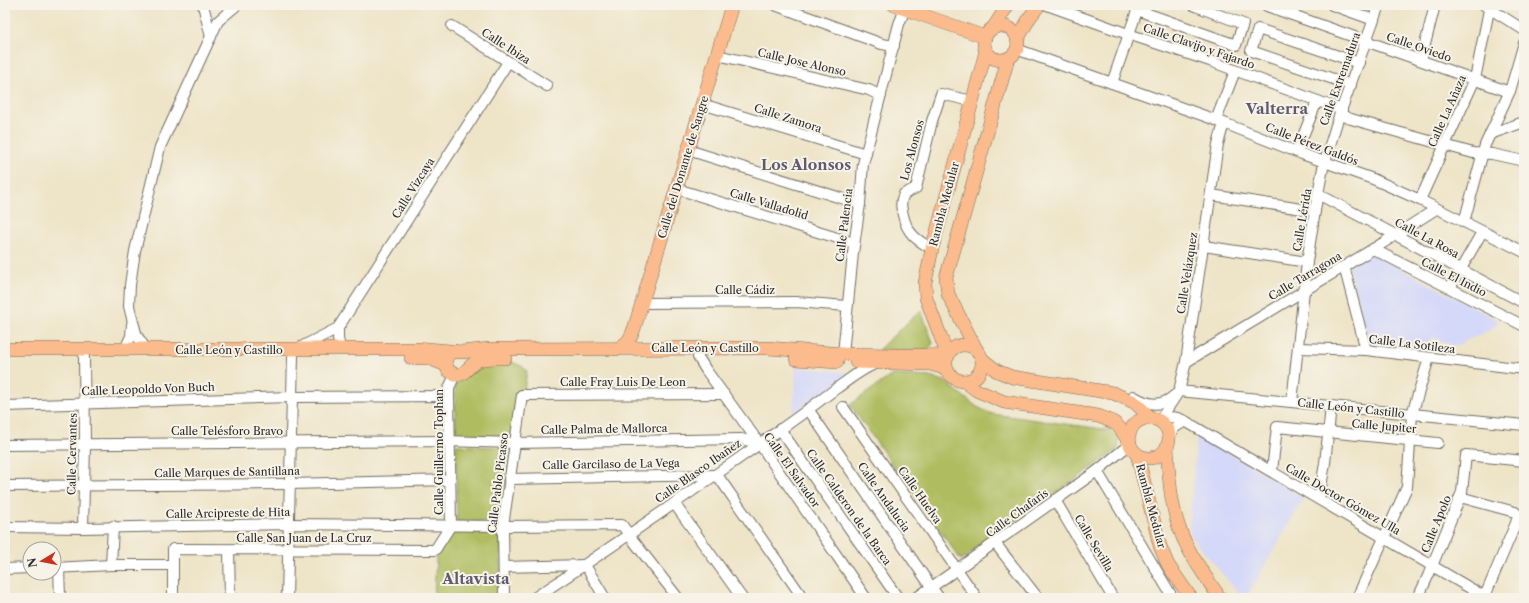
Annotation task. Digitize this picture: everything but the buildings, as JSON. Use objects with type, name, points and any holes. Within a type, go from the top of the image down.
[{"type":"main road","name":"Calle del Donante de Sangre","points":[[617,349],[626,344],[634,330],[732,5]]},
{"type":"main road","points":[[899,7],[989,33],[1003,26],[1008,28],[1016,35],[1014,49],[998,60],[993,58],[984,47],[989,33],[1008,5]]},
{"type":"main road","name":"Rambla Medular","points":[[1039,5],[1030,17],[1014,49],[946,278],[950,298],[979,354],[998,371],[1012,377],[1113,393],[1134,402],[1155,420]]},
{"type":"main road","name":"Rambla Medular","points":[[948,356],[926,298],[925,283],[932,249],[986,51]]},
{"type":"main road","points":[[634,330],[634,340],[637,345],[643,348]]},
{"type":"main road","points":[[932,355],[938,352],[940,345],[940,333]]},
{"type":"main road","name":"Calle León y Castillo","points":[[5,357],[294,353],[339,344],[458,352],[489,349],[768,348],[843,354],[948,356]]},
{"type":"main road","points":[[964,345],[970,346],[979,354],[982,365],[980,372],[976,377],[964,381],[952,377],[947,367],[948,356],[952,350],[964,345]]},
{"type":"main road","name":"Calle León y Castillo","points":[[5,349],[146,349],[428,358],[450,370]]},
{"type":"main road","points":[[458,352],[468,359],[470,366],[464,372],[450,370],[446,358],[458,352]]},
{"type":"main road","name":"Calle León y Castillo","points":[[470,366],[478,360],[492,358],[698,356],[771,357],[876,364],[930,364],[941,367],[949,372]]},
{"type":"main road","name":"Rambla Medular","points":[[964,381],[976,390],[1004,402],[1098,416],[1109,419],[1117,424],[1134,449],[1160,546],[1168,564],[1191,598]]},
{"type":"main road","points":[[1144,419],[1155,420],[1166,429],[1168,443],[1160,455],[1154,458],[1143,457],[1134,449],[1129,435],[1134,425],[1144,419]]},
{"type":"main road","name":"Rambla Medular","points":[[1168,443],[1170,485],[1176,519],[1182,536],[1196,563],[1220,598]]},
{"type":"street","points":[[203,5],[211,37]]},
{"type":"street","points":[[146,349],[137,336],[132,322],[129,306],[130,284],[135,251],[160,147],[218,21],[237,5]]},
{"type":"street","points":[[775,5],[882,44],[894,46]]},
{"type":"street","name":"Calle Clavijo y Fajardo","points":[[1047,5],[1210,61],[1317,101],[1341,112],[1351,119],[1473,154],[1483,153],[1524,161]]},
{"type":"street","points":[[1112,83],[1138,8],[1236,45],[1244,24],[1193,5]]},
{"type":"street","points":[[1332,5],[1374,20]]},
{"type":"street","name":"Calle Extremadura","points":[[1324,162],[1380,5]]},
{"type":"street","points":[[1421,60],[1436,5]]},
{"type":"street","name":"Calle Oviedo","points":[[1267,6],[1510,91]]},
{"type":"street","points":[[1488,6],[1524,30]]},
{"type":"street","name":"Calle La Añaza","points":[[1420,200],[1475,79],[1488,6]]},
{"type":"street","name":"Calle Palencia","points":[[843,354],[864,164],[894,46],[899,7]]},
{"type":"street","name":"Calle Ibiza","points":[[452,26],[547,86]]},
{"type":"street","points":[[1351,85],[1251,51],[1258,29],[1359,63]]},
{"type":"street","points":[[1464,222],[1483,153],[1510,91],[1524,42]]},
{"type":"street","name":"Calle Pérez Galdós","points":[[1014,49],[1220,122],[1373,179],[1420,200],[1524,252]]},
{"type":"street","name":"Calle Jose Alonso","points":[[717,55],[869,90],[881,96]]},
{"type":"street","name":"Calle Vizcaya","points":[[338,328],[508,62]]},
{"type":"street","name":"Calle Velázquez","points":[[1155,420],[1179,391],[1186,362],[1204,246],[1220,122],[1235,71]]},
{"type":"street","name":"Los Alonsos","points":[[932,249],[924,245],[905,227],[900,202],[904,194],[916,188],[932,121],[941,94],[972,101]]},
{"type":"street","points":[[1297,151],[1317,101]]},
{"type":"street","name":"Calle Zamora","points":[[702,104],[866,154]]},
{"type":"street","points":[[1490,134],[1524,122]]},
{"type":"street","points":[[688,150],[860,204]]},
{"type":"street","name":"Calle Lérida","points":[[1292,402],[1307,262],[1324,162]]},
{"type":"street","name":"Calle Valladolid","points":[[676,189],[854,244]]},
{"type":"street","name":"Calle La Rosa","points":[[1318,194],[1524,303]]},
{"type":"street","points":[[1211,195],[1315,211]]},
{"type":"street","name":"Calle Tarragona","points":[[1186,362],[1373,249],[1436,209]]},
{"type":"street","points":[[1450,288],[1482,232]]},
{"type":"street","points":[[1204,246],[1307,262]]},
{"type":"street","name":"Calle El Indio","points":[[1373,249],[1524,326]]},
{"type":"street","points":[[1344,266],[1366,350]]},
{"type":"street","name":"Calle Cádiz","points":[[642,303],[796,302],[848,306]]},
{"type":"street","points":[[125,349],[131,336],[132,322]]},
{"type":"street","points":[[288,598],[291,397],[294,353],[338,328],[339,344]]},
{"type":"street","points":[[324,335],[339,344]]},
{"type":"street","name":"Calle La Sotileza","points":[[1298,348],[1366,350],[1524,369]]},
{"type":"street","name":"Calle El Salvador","points":[[698,356],[866,598]]},
{"type":"street","name":"Calle Cervantes","points":[[83,528],[85,444],[84,357]]},
{"type":"street","points":[[1356,598],[1407,487],[1412,414],[1429,358]]},
{"type":"street","name":"Calle Blasco Ibañez","points":[[538,597],[585,566],[629,533],[808,410],[863,369],[876,364]]},
{"type":"street","name":"Calle Guillermo Tophan","points":[[435,550],[451,525],[449,441],[450,370]]},
{"type":"street","points":[[1101,391],[1127,393],[1152,405],[1168,400],[1179,391]]},
{"type":"street","name":"Calle León y Castillo","points":[[1179,391],[1524,425]]},
{"type":"street","name":"Calle Fray Luis De Leon","points":[[522,394],[724,394]]},
{"type":"street","name":"Calle Pablo Picasso","points":[[504,598],[503,526],[522,394]]},
{"type":"street","points":[[291,397],[449,396]]},
{"type":"street","name":"Calle Leopoldo Von Buch","points":[[5,406],[291,397]]},
{"type":"street","points":[[1319,499],[1325,463],[1331,406]]},
{"type":"street","name":"Calle Huelva","points":[[843,407],[977,598]]},
{"type":"street","name":"Calle Andalucia","points":[[808,410],[939,598]]},
{"type":"street","name":"Calle Doctor Gómez Ulla","points":[[1155,420],[1176,417],[1185,421],[1385,537],[1432,566],[1470,594],[1486,597]]},
{"type":"street","points":[[1168,443],[1174,428],[1185,421]]},
{"type":"street","name":"Calle Jupiter","points":[[1272,471],[1277,428],[1438,443]]},
{"type":"street","name":"Calle Calderon de la Barca","points":[[780,429],[898,598]]},
{"type":"street","name":"Calle Palma de Mallorca","points":[[449,441],[515,443],[742,439],[759,443]]},
{"type":"street","name":"Calle Telésforo Bravo","points":[[5,445],[449,441]]},
{"type":"street","name":"Calle Chafaris","points":[[916,598],[1097,470],[1134,449]]},
{"type":"street","name":"Calle Apolo","points":[[1418,598],[1462,492],[1466,455],[1524,461]]},
{"type":"street","points":[[1097,470],[1173,598]]},
{"type":"street","points":[[715,475],[720,478],[803,598]]},
{"type":"street","name":"Calle Garcilaso de La Vega","points":[[509,478],[715,475]]},
{"type":"street","name":"Calle Marques de Santillana","points":[[5,486],[290,484],[450,480]]},
{"type":"street","points":[[1460,497],[1515,512],[1518,515],[1486,597]]},
{"type":"street","name":"Calle Sevilla","points":[[1055,500],[1113,598]]},
{"type":"street","points":[[674,503],[742,598]]},
{"type":"street","name":"Calle Arcipreste de Hita","points":[[5,527],[83,528],[113,526],[289,524],[503,526],[622,524],[629,533]]},
{"type":"street","points":[[112,566],[113,526]]},
{"type":"street","points":[[629,533],[632,539],[678,598]]},
{"type":"street","points":[[995,543],[1038,598]]},
{"type":"street","name":"Calle San Juan de La Cruz","points":[[174,565],[173,549],[435,550]]},
{"type":"street","points":[[229,550],[230,598]]},
{"type":"street","points":[[62,568],[174,565],[173,598]]},
{"type":"street","points":[[504,567],[585,566],[605,598]]},
{"type":"street","points":[[5,569],[22,568]]},
{"type":"street","points":[[58,581],[60,598]]},
{"type":"shaded area","points":[[1371,253],[1498,320],[1494,328],[1455,346],[1431,337],[1426,353],[1370,345],[1349,267]]},
{"type":"shaded area","points":[[796,367],[851,373],[793,413]]},
{"type":"shaded area","points":[[1197,434],[1304,498],[1246,598],[1243,598],[1192,538],[1189,528]]},
{"type":"green space","points":[[921,310],[933,343],[927,351],[878,350]]},
{"type":"green space","points":[[510,361],[523,367],[527,371],[524,391],[518,391],[511,438],[456,437],[456,384],[481,364]]},
{"type":"green space","points":[[892,375],[933,377],[944,381],[977,407],[992,414],[1110,430],[1119,438],[1118,449],[961,560],[850,405]]},
{"type":"green space","points":[[456,445],[511,448],[501,522],[457,522]]},
{"type":"green space","points":[[453,529],[501,529],[501,598],[434,598],[436,557]]},
{"type":"district","name":"Valterra","points":[[1277,108]]},
{"type":"district","name":"Los Alonsos","points":[[806,164]]},
{"type":"district","name":"Altavista","points":[[476,578]]}]
